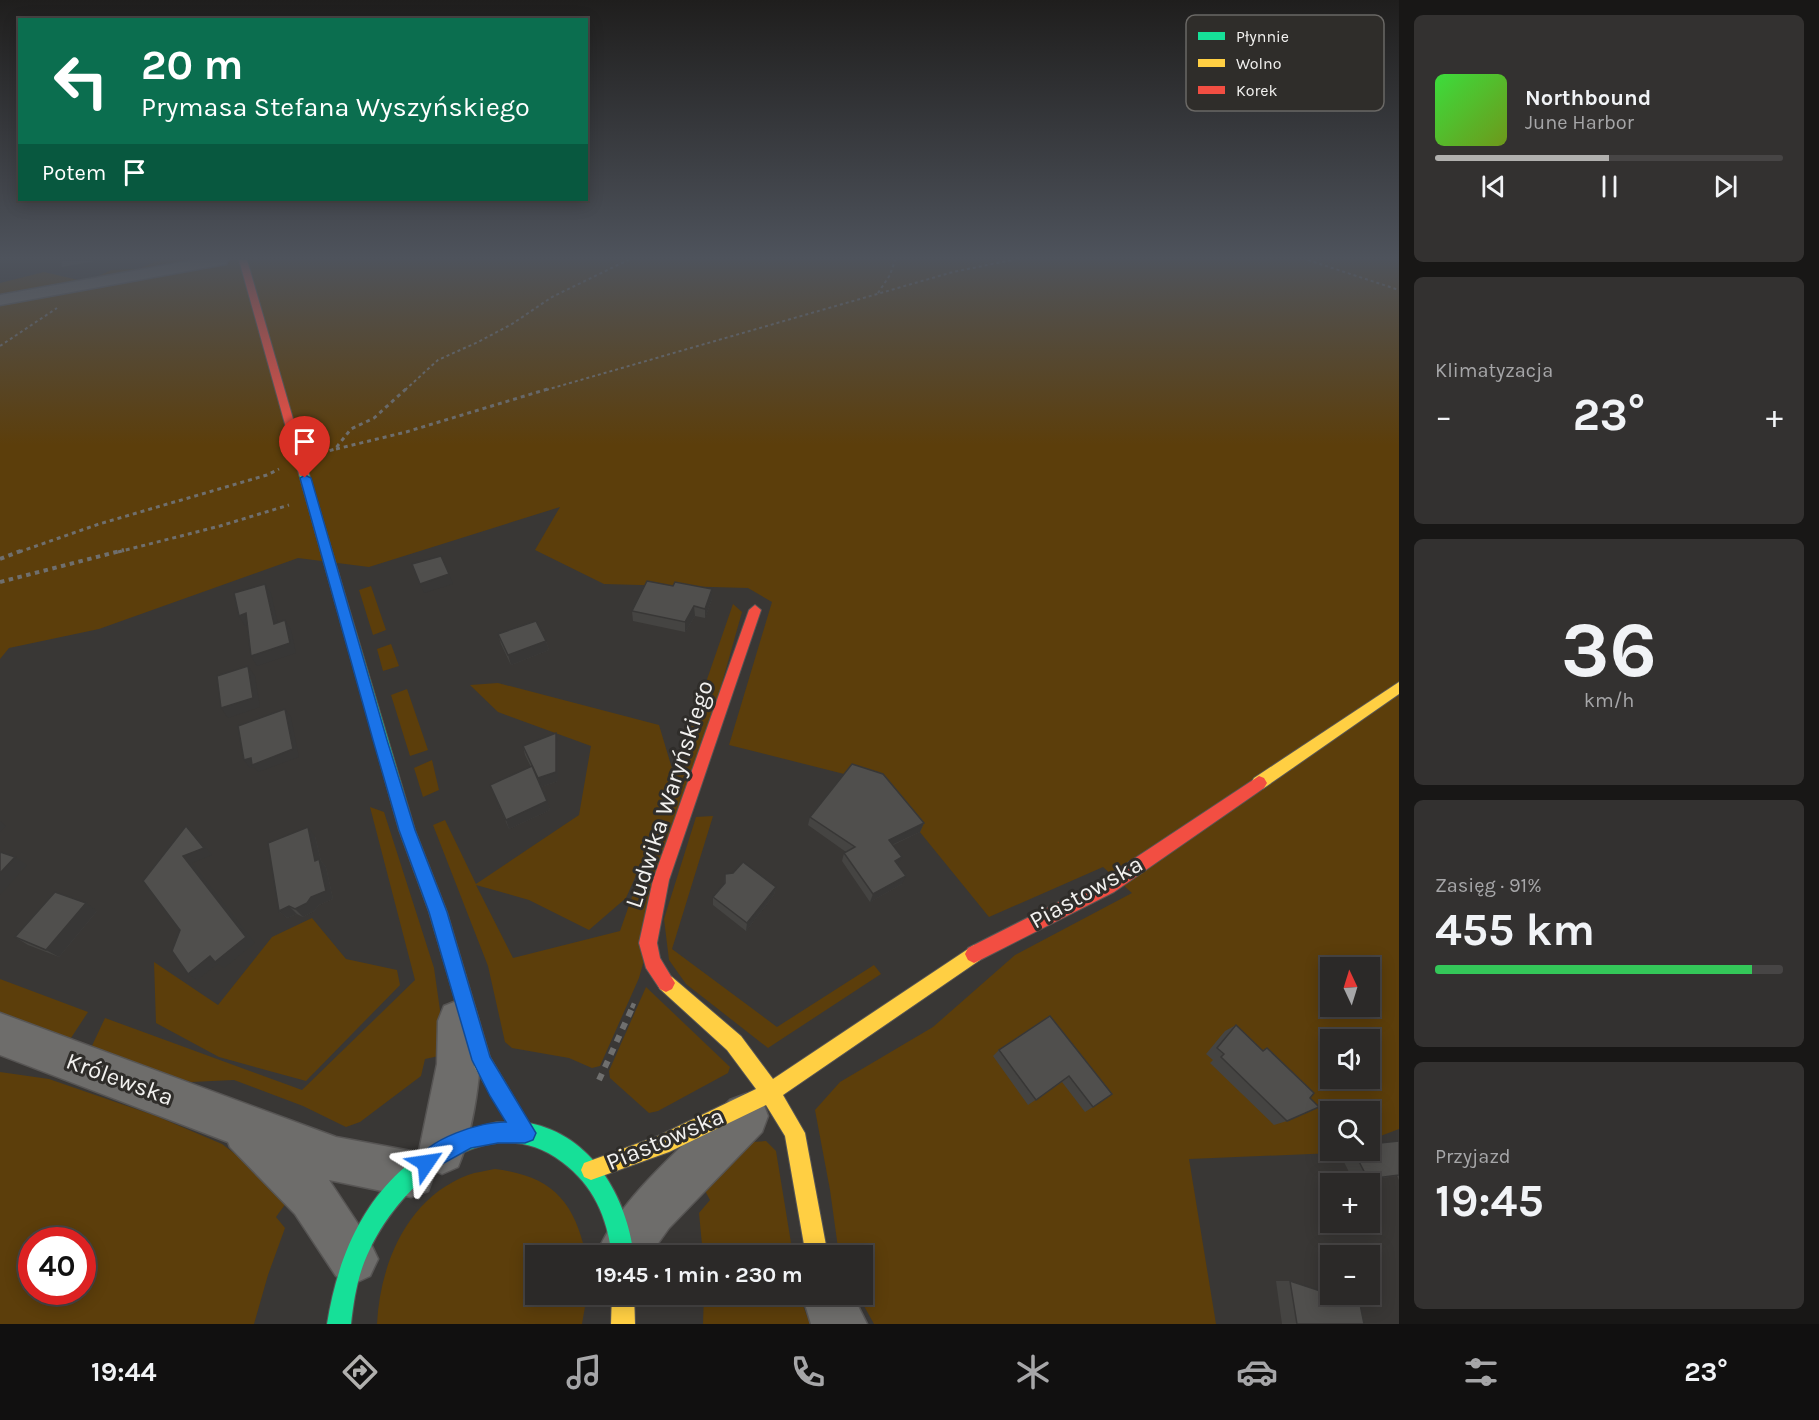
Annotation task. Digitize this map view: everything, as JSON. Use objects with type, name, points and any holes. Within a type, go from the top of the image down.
[{"type":"street","points":[[260,322],[400,807],[438,912],[482,1060],[525,1133]]},
{"type":"street","name":"Ludwika Waryńskiego","points":[[652,962],[648,943],[661,880],[755,610]]},
{"type":"street","name":"Piastowska","points":[[591,1170],[662,1145],[771,1092],[987,946],[1108,886],[1399,687]]},
{"type":"street","points":[[652,962],[662,979],[734,1043],[771,1092],[795,1133],[815,1245]]},
{"type":"street","points":[[426,1163],[459,1064],[459,985]]},
{"type":"street","name":"Królewska","points":[[0,1034],[336,1160],[426,1163]]},
{"type":"street","name":"Piastowska","points":[[634,1245],[652,1211],[771,1092]]},
{"type":"street","name":"Królewska","points":[[240,1125],[312,1197],[353,1259]]},
{"type":"street","points":[[339,1324],[342,1296],[353,1259],[376,1215],[426,1163],[470,1138],[498,1132],[525,1133],[554,1143],[591,1170],[616,1217],[620,1245]]},
{"type":"street","points":[[623,1305],[623,1324]]},
{"type":"street","points":[[830,1305],[841,1324]]},
{"type":"path","points":[[0,346],[36,322]]},
{"type":"path","points":[[335,449],[344,442],[351,429],[374,418],[438,360],[495,333],[513,322]]},
{"type":"path","points":[[0,560],[30,547],[267,475],[299,458],[406,432],[665,354],[784,322]]},
{"type":"path","points":[[0,582],[220,526],[311,498]]},
{"type":"path","points":[[599,1080],[652,962]]},
{"type":"shaded area","points":[[0,322],[1399,322],[1399,1129],[1380,1136],[1380,1101],[1320,1101],[1320,1154],[1189,1159],[1216,1324],[874,1324],[864,1305],[873,1305],[873,1245],[838,1245],[815,1110],[840,1082],[933,1027],[1015,955],[1132,893],[1103,867],[989,917],[880,783],[729,745],[772,602],[748,588],[604,584],[535,550],[560,507],[369,567],[298,558],[99,629],[9,648],[0,659]]},
{"type":"shaded area","points":[[371,586],[386,630],[373,635],[359,590]]},
{"type":"shaded area","points":[[733,604],[742,612],[639,978],[600,1066],[592,1068],[569,1058],[512,1048],[505,1042],[488,966],[433,825],[445,820],[476,884],[579,815],[591,746],[498,712],[470,685],[498,683],[659,725],[674,775]],"holes":[[[653,837],[620,931],[513,958],[476,885],[529,900],[589,930],[626,898]]]},
{"type":"shaded area","points":[[391,644],[399,666],[383,671],[377,649]]},
{"type":"shaded area","points":[[407,689],[428,750],[410,756],[391,695]]},
{"type":"shaded area","points":[[432,760],[439,790],[423,797],[414,768]]},
{"type":"shaded area","points":[[370,807],[384,812],[434,968],[440,1010],[439,1056],[425,1059],[421,1076],[360,1122],[346,1127],[303,1106],[234,1080],[191,1082],[90,1050],[105,1018],[302,1090],[415,980]]},
{"type":"shaded area","points":[[713,816],[672,949],[777,1027],[874,965],[881,974],[768,1048],[686,984],[669,960],[664,919],[696,817]]},
{"type":"shaded area","points":[[312,918],[346,959],[397,970],[400,985],[306,1081],[219,1057],[156,1023],[154,962],[218,1005],[272,937]]},
{"type":"shaded area","points":[[0,979],[88,1012],[67,1044],[0,1017]]},
{"type":"shaded area","points":[[646,987],[730,1067],[728,1073],[658,1111],[649,1113],[610,1078],[609,1071]]},
{"type":"shaded area","points":[[0,1072],[49,1079],[156,1116],[222,1144],[276,1185],[289,1199],[276,1217],[285,1228],[254,1324],[0,1324]]},
{"type":"shaded area","points":[[766,1141],[776,1151],[791,1245],[702,1245],[699,1213],[710,1200],[702,1185],[753,1142]]},
{"type":"shaded area","points":[[495,1169],[531,1178],[557,1194],[567,1205],[575,1219],[583,1245],[525,1245],[525,1305],[585,1305],[582,1324],[377,1324],[379,1301],[391,1257],[413,1216],[428,1200],[447,1186],[478,1172]]},
{"type":"shaded area","points":[[704,1305],[803,1305],[810,1324],[703,1324]]},
{"type":"building","points":[[441,556],[449,574],[420,584],[412,564]]},
{"type":"building","points":[[647,581],[673,586],[675,582],[712,589],[705,609],[694,606],[685,622],[632,611]]},
{"type":"building","points":[[265,584],[274,624],[285,620],[290,643],[251,656],[246,613],[239,616],[234,593]]},
{"type":"building","points":[[536,621],[546,641],[508,655],[498,634]]},
{"type":"building","points":[[248,666],[253,698],[221,708],[217,676]]},
{"type":"building","points":[[285,709],[293,749],[252,765],[251,758],[244,760],[238,726]]},
{"type":"building","points":[[556,733],[556,772],[538,778],[523,746]]},
{"type":"building","points":[[852,764],[883,774],[924,823],[889,840],[902,857],[895,861],[906,876],[873,894],[844,853],[855,847],[810,817]]},
{"type":"building","points":[[532,766],[547,801],[506,820],[490,785]]},
{"type":"building","points":[[186,826],[204,848],[183,856],[246,937],[215,962],[210,956],[188,974],[172,951],[180,930],[143,881]]},
{"type":"building","points":[[308,827],[315,861],[319,859],[326,891],[311,897],[307,903],[295,909],[289,906],[279,911],[268,843]]},
{"type":"building","points":[[0,852],[15,857],[0,873]]},
{"type":"building","points":[[743,862],[776,887],[747,923],[713,897],[725,883],[725,874],[733,873]]},
{"type":"building","points":[[55,892],[86,903],[46,950],[15,937]]},
{"type":"building","points":[[1050,1016],[1112,1094],[1093,1107],[1069,1076],[1036,1100],[999,1050]]},
{"type":"building","points":[[1236,1025],[1263,1051],[1267,1048],[1314,1093],[1310,1098],[1319,1107],[1287,1121],[1221,1057],[1224,1054],[1217,1048]]},
{"type":"building","points":[[1399,1141],[1399,1175],[1380,1177],[1380,1173],[1365,1173],[1359,1161],[1380,1161],[1380,1143]]},
{"type":"building","points":[[1290,1281],[1320,1291],[1320,1305],[1360,1305],[1364,1324],[1297,1324]]},
{"type":"traffic: fast","points":[[304,474],[407,830],[438,912],[457,976]]},
{"type":"traffic: fast","points":[[339,1324],[351,1266],[362,1240],[378,1214],[396,1190],[418,1169],[442,1152],[468,1139],[497,1132],[533,1134],[569,1154],[585,1167],[609,1201],[621,1245]]},
{"type":"traffic: slow","points":[[1259,783],[1399,687]]},
{"type":"traffic: slow","points":[[591,1170],[662,1145],[771,1092],[974,954]]},
{"type":"traffic: slow","points":[[457,976],[482,1061],[525,1133]]},
{"type":"traffic: slow","points":[[666,983],[734,1043],[756,1070],[795,1133],[815,1245]]},
{"type":"traffic: slow","points":[[623,1305],[623,1324]]},
{"type":"traffic: jam","points":[[261,322],[304,474]]},
{"type":"traffic: jam","points":[[666,983],[652,962],[648,943],[661,880],[755,610]]},
{"type":"traffic: jam","points":[[974,954],[1108,886],[1259,783]]},
{"type":"route","points":[[305,478],[407,830],[438,912],[482,1060],[525,1133],[498,1132],[470,1138],[442,1151],[426,1163]]}]
